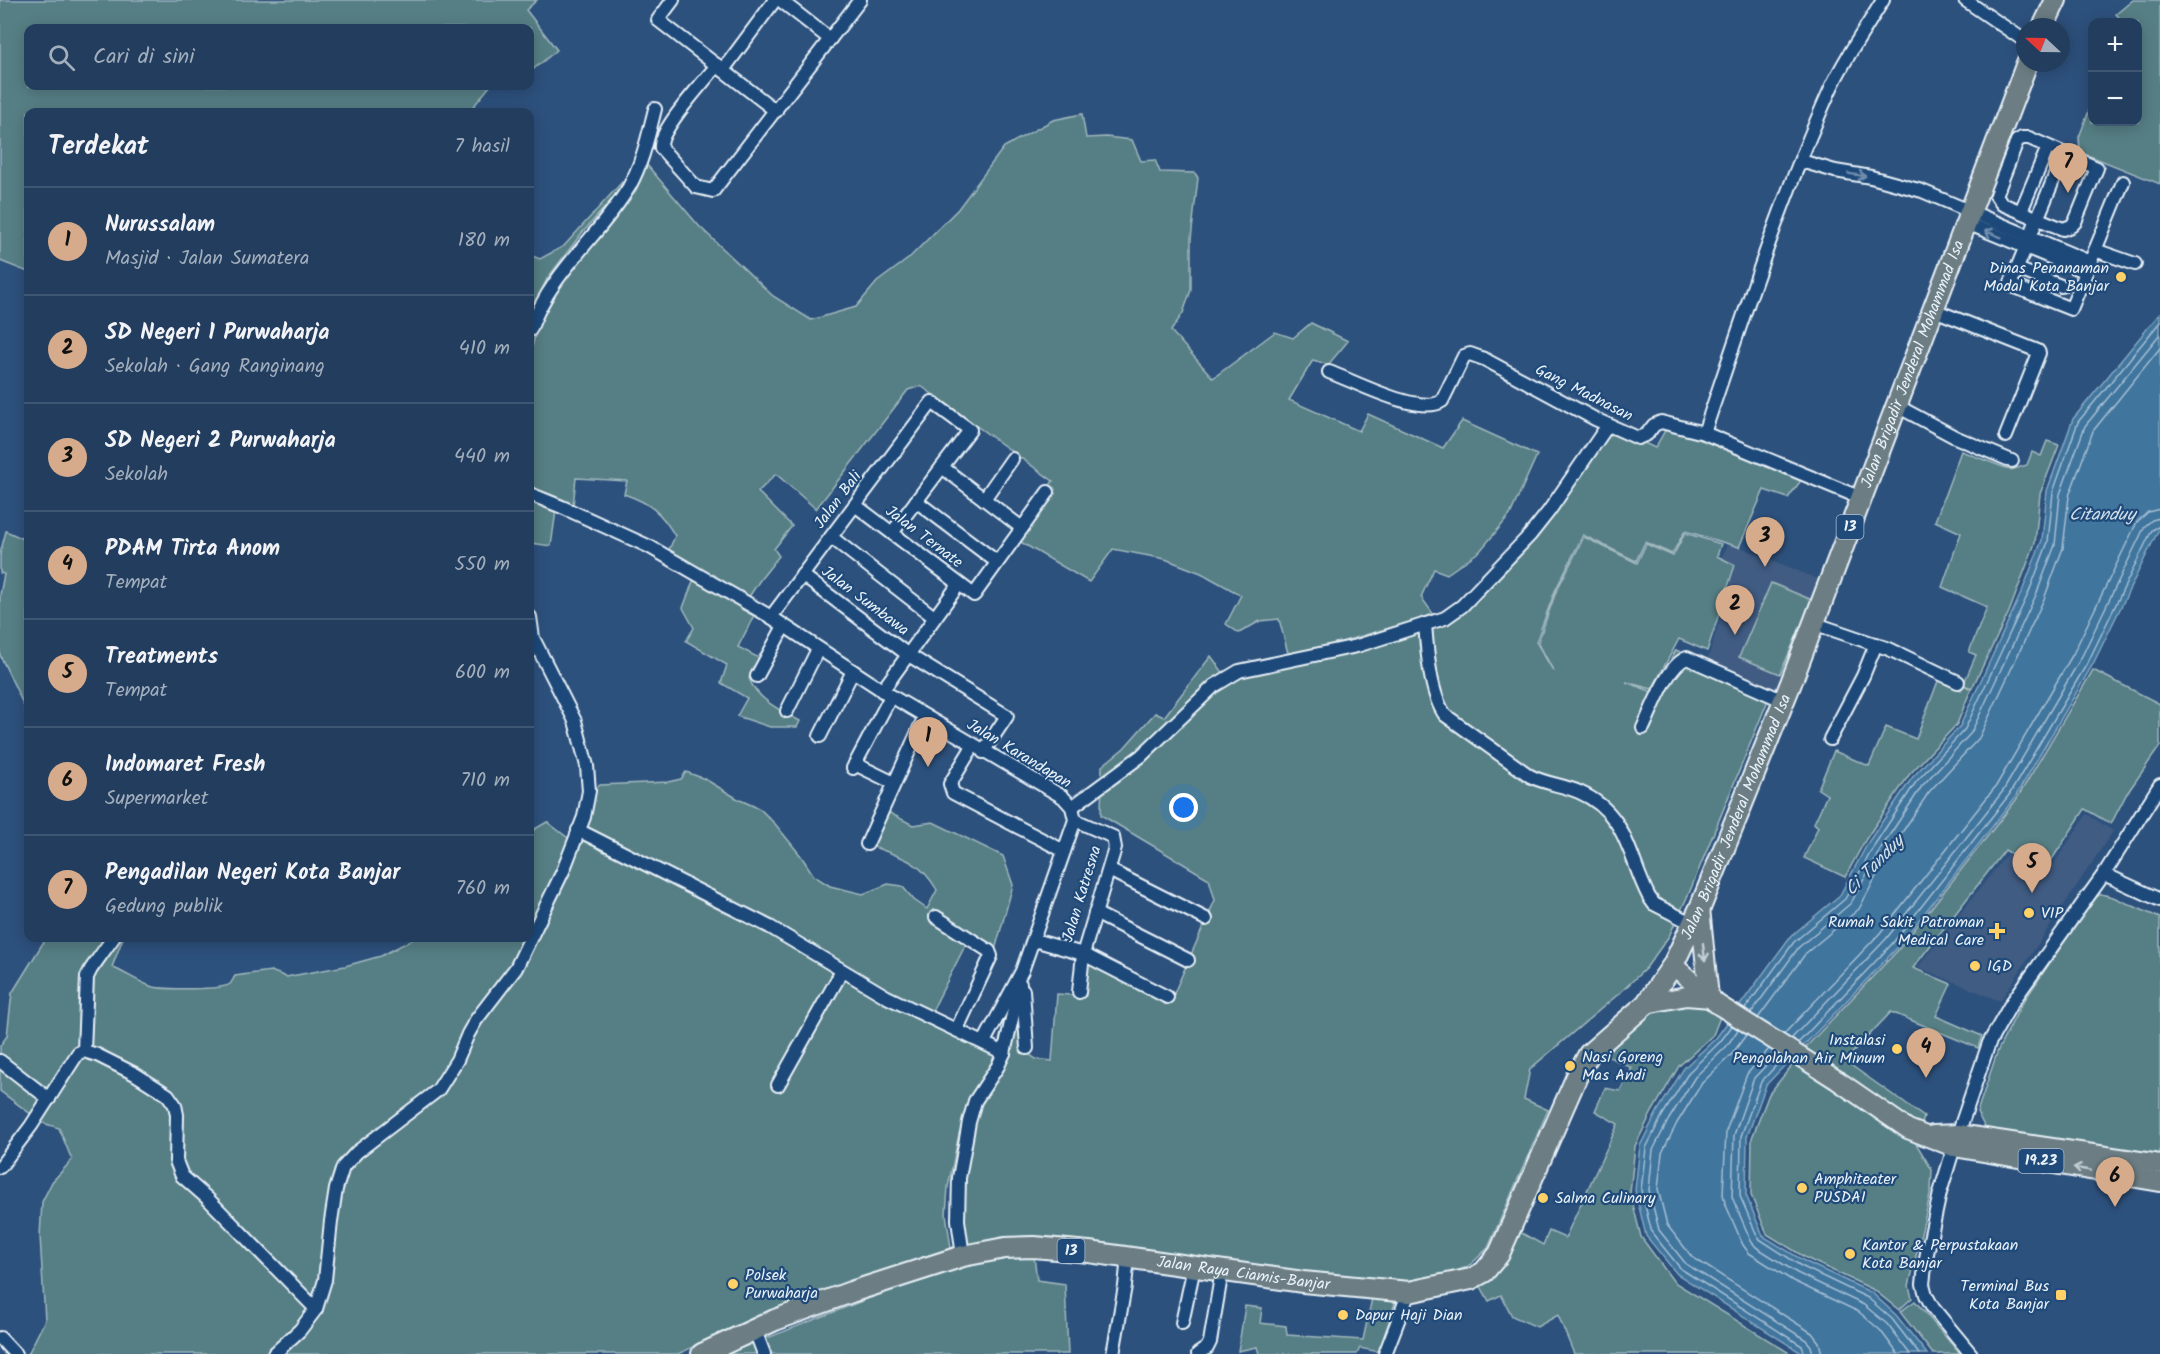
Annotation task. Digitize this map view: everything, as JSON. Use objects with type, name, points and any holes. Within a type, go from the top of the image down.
[{"type":"highway","points":[[2047,18],[2056,0]]},
{"type":"highway","name":"Jalan Brigadir Jenderal Mohammad Isa","points":[[1672,965],[1696,916],[1784,701],[2023,72]]},
{"type":"highway","name":"13","points":[[1646,1004],[1672,965]]},
{"type":"highway","name":"Jalan Raya Ciamis-Banjar","points":[[702,1354],[754,1328],[841,1295],[963,1256],[1005,1248],[1021,1247],[1128,1257],[1303,1282],[1410,1292],[1471,1279],[1484,1272],[1499,1254],[1589,1054],[1646,1004]]},
{"type":"main road","points":[[1646,1004],[1686,996],[1713,1000],[1696,916]]},
{"type":"main road","name":"19.23","points":[[1672,965],[1713,1000],[1837,1080],[1908,1130],[1924,1136],[1956,1141],[2160,1164]]},
{"type":"main road","name":"19.23","points":[[1956,1141],[2160,1182]]},
{"type":"street","points":[[673,0],[658,20],[776,111]]},
{"type":"street","points":[[775,0],[720,67],[678,113],[661,141],[661,148],[696,187],[713,191],[717,187],[860,0]]},
{"type":"street","points":[[780,0],[830,39]]},
{"type":"street","points":[[1704,433],[1763,257],[1830,89],[1883,0]]},
{"type":"street","points":[[1965,0],[2016,35]]},
{"type":"street","points":[[534,322],[553,282],[613,210],[629,186],[642,161],[656,108]]},
{"type":"street","points":[[2029,138],[2048,147],[2097,168],[2075,222],[2063,228],[2002,204],[1996,195],[2017,141],[2029,138]]},
{"type":"street","points":[[2020,211],[2048,147]]},
{"type":"street","points":[[2064,154],[2010,285],[2072,309],[2123,182]]},
{"type":"street","points":[[1801,161],[1922,191],[1969,218],[2088,267]]},
{"type":"street","points":[[2095,250],[2134,264]]},
{"type":"street","points":[[2017,269],[2061,286]]},
{"type":"street","points":[[1934,310],[2038,351],[2031,375],[2006,436]]},
{"type":"street","name":"Gang Madnasan","points":[[1329,372],[1387,396],[1418,404],[1435,405],[1442,401],[1464,356],[1470,354],[1638,438],[1647,434],[1654,425],[1661,422],[1704,433],[1860,498]]},
{"type":"street","name":"Jalan Bali","points":[[771,617],[932,402],[969,430],[942,467]]},
{"type":"street","points":[[1897,406],[1955,437],[2012,461]]},
{"type":"street","points":[[1072,807],[1141,756],[1227,676],[1239,671],[1357,646],[1445,618],[1462,606],[1530,535],[1608,425]]},
{"type":"street","points":[[984,499],[1012,459]]},
{"type":"street","points":[[892,533],[942,467],[1022,528]]},
{"type":"street","points":[[916,501],[997,562],[1048,492]]},
{"type":"street","name":"Jalan Karandapan","points":[[534,496],[650,547],[771,617],[886,693],[1063,797],[1072,807],[1075,820]]},
{"type":"street","name":"Jalan Ternate","points":[[855,505],[974,595],[997,562]]},
{"type":"street","points":[[831,537],[934,617]]},
{"type":"street","name":"Jalan Sumbawa","points":[[802,575],[907,654],[1007,716],[978,749]]},
{"type":"street","points":[[894,783],[854,766],[886,693],[907,654],[959,584]]},
{"type":"street","points":[[1813,623],[1876,644],[1958,682]]},
{"type":"street","points":[[1425,624],[1428,656],[1435,689],[1439,707],[1445,715],[1530,776],[1542,782],[1577,791],[1603,807],[1614,818],[1626,838],[1649,897],[1654,904],[1696,916]]},
{"type":"street","points":[[757,676],[784,626]]},
{"type":"street","points":[[534,640],[575,721],[587,766],[589,791],[584,817],[563,871],[534,931]]},
{"type":"street","points":[[1830,739],[1863,676],[1876,644]]},
{"type":"street","points":[[787,711],[818,649]]},
{"type":"street","points":[[1643,728],[1673,669],[1687,657],[1784,701]]},
{"type":"street","points":[[820,736],[853,671]]},
{"type":"street","points":[[867,844],[924,716]]},
{"type":"street","points":[[978,749],[950,784],[953,793],[1064,851]]},
{"type":"street","points":[[1971,1354],[1933,1308],[1923,1284],[1931,1229],[1956,1141],[1989,1043],[2011,1004],[2104,874],[2160,785]]},
{"type":"street","points":[[984,1042],[1022,971],[1075,820]]},
{"type":"street","name":"Jalan Katresna","points":[[1034,940],[1083,954],[1115,848],[1113,837],[1075,820]]},
{"type":"street","points":[[578,830],[770,927],[887,997],[1004,1053]]},
{"type":"street","points":[[1109,870],[1206,919]]},
{"type":"street","points":[[2104,874],[2160,900]]},
{"type":"street","points":[[1095,913],[1188,960]]},
{"type":"street","points":[[936,917],[989,951],[991,956],[957,1029]]},
{"type":"street","points":[[84,1051],[87,977],[110,942]]},
{"type":"street","points":[[274,1354],[300,1330],[316,1309],[325,1280],[336,1189],[343,1167],[357,1152],[438,1090],[448,1077],[468,1034],[516,968],[529,942]]},
{"type":"street","points":[[1079,992],[1083,954],[1167,997]]},
{"type":"street","points":[[778,1086],[842,971]]},
{"type":"street","points":[[1022,971],[1027,1048]]},
{"type":"street","points":[[963,1256],[958,1220],[959,1178],[969,1122],[975,1101],[1004,1053],[1022,971]]},
{"type":"street","points":[[0,1167],[49,1099],[67,1067],[78,1053],[84,1051],[135,1074],[168,1095],[175,1105],[177,1115],[176,1161],[182,1176],[207,1198],[316,1309]]},
{"type":"street","points":[[0,1061],[49,1099]]},
{"type":"street","points":[[1113,1354],[1128,1257]]},
{"type":"street","points":[[1182,1323],[1194,1267]]},
{"type":"street","points":[[1198,1354],[1207,1348],[1210,1342],[1222,1271]]},
{"type":"street","points":[[1385,1354],[1410,1292]]},
{"type":"street","points":[[754,1328],[764,1354]]},
{"type":"street","points":[[0,1338],[15,1354]]},
{"type":"shaded area","points":[[1728,542],[1820,580],[1779,696],[1707,663],[1735,566],[1721,560]]},
{"type":"shaded area","name":"Rumah Sakit Patroman Medical Care","points":[[2087,814],[2113,831],[2000,1001],[1918,967],[2007,854],[2045,877]]},
{"type":"green space","points":[[0,0],[537,0],[526,10],[557,50],[534,69],[534,24],[24,24],[24,90],[487,90],[472,108],[24,108],[24,270],[0,261]]},
{"type":"green space","points":[[2133,0],[2160,0],[2160,184],[2080,152],[2079,137],[2088,113],[2088,126],[2142,126],[2142,18],[2120,18],[2116,14]]},
{"type":"green space","points":[[1082,114],[1086,138],[1106,137],[1132,140],[1141,161],[1155,160],[1160,172],[1195,173],[1198,178],[1191,239],[1191,290],[1183,313],[1171,331],[1213,378],[1275,332],[1293,338],[1311,323],[1348,341],[1328,365],[1313,360],[1289,400],[1359,431],[1368,414],[1443,448],[1462,421],[1537,455],[1510,515],[1480,551],[1447,574],[1434,569],[1421,597],[1434,615],[1289,657],[1279,619],[1260,621],[1239,633],[1226,624],[1241,595],[1201,573],[1165,559],[1113,549],[1089,582],[1012,537],[1053,481],[921,386],[908,390],[816,509],[776,474],[758,492],[792,526],[774,549],[779,556],[741,609],[754,616],[738,647],[759,658],[749,678],[757,692],[770,704],[800,721],[797,727],[770,727],[737,716],[747,698],[721,683],[727,665],[686,641],[694,628],[683,608],[695,576],[665,559],[675,536],[654,509],[624,494],[627,481],[576,478],[573,506],[556,511],[551,546],[534,543],[534,339],[557,288],[618,213],[647,165],[699,226],[773,296],[811,320],[856,307],[877,282],[908,259],[958,209],[1004,147],[1053,120]]},
{"type":"green space","points":[[622,182],[625,185],[581,234],[547,279],[534,307],[534,257],[540,259],[564,246]]},
{"type":"green space","points":[[1671,420],[1802,479],[1788,498],[1764,490],[1739,547],[1685,531],[1672,554],[1645,542],[1636,561],[1583,535],[1555,591],[1536,642],[1554,672],[1538,642],[1556,592],[1584,537],[1637,563],[1646,544],[1673,556],[1685,533],[1721,544],[1717,556],[1735,565],[1707,651],[1679,639],[1652,689],[1626,682],[1653,692],[1676,650],[1771,693],[1690,891],[1669,936],[1646,968],[1622,991],[1530,1069],[1524,1099],[1548,1110],[1488,1248],[1471,1264],[1447,1274],[1385,1282],[1335,1278],[1065,1238],[1013,1237],[980,1244],[965,1252],[961,1178],[972,1123],[1017,1013],[1022,1013],[1022,1049],[1036,1059],[1052,1061],[1057,994],[1086,996],[1088,961],[1171,1000],[1215,900],[1209,879],[1101,815],[1102,766],[1124,748],[1155,713],[1164,717],[1211,656],[1230,682],[1241,676],[1359,651],[1465,609],[1534,539],[1612,428],[1655,448]]},
{"type":"green space","points":[[2047,441],[2059,445],[2040,494],[2035,543],[2009,612],[1972,688],[1964,685],[1971,689],[1957,724],[1909,775],[1866,839],[1845,877],[1804,858],[1818,827],[1814,823],[1827,795],[1818,789],[1834,751],[1869,766],[1886,727],[1916,739],[1938,681],[1961,690],[1976,655],[1969,652],[1987,607],[1942,587],[1961,533],[1935,521],[1961,451],[2011,470],[2027,465],[2032,452],[2041,456]]},
{"type":"green space","points":[[6,531],[24,539],[24,706],[0,655],[0,595],[4,574],[0,573],[0,554]]},
{"type":"green space","points":[[1771,583],[1812,600],[1780,674],[1739,657]]},
{"type":"green space","points":[[2093,670],[2160,704],[2160,746],[2126,795],[2111,824],[2085,809],[2043,873],[2005,850],[1913,968],[1951,984],[1936,1016],[1982,1036],[1978,1048],[1891,1012],[1845,1061],[1924,1117],[1921,1127],[1803,1050],[1898,950],[2016,800]]},
{"type":"green space","points":[[686,772],[705,779],[760,809],[801,856],[814,876],[830,886],[863,894],[888,884],[902,886],[914,900],[927,909],[937,890],[917,866],[892,853],[871,846],[884,810],[913,825],[933,822],[1003,856],[1013,885],[994,954],[967,942],[928,1019],[997,1052],[969,1103],[959,1134],[948,1187],[946,1214],[951,1248],[813,1296],[678,1354],[28,1354],[45,1320],[40,1236],[42,1202],[52,1182],[72,1160],[59,1128],[43,1123],[0,1091],[0,1046],[7,1036],[12,993],[44,942],[121,942],[112,967],[150,986],[191,989],[225,986],[230,984],[235,976],[271,971],[286,977],[345,966],[381,956],[407,942],[534,942],[534,830],[547,822],[576,844],[593,791],[600,785],[668,782],[681,779]]},
{"type":"green space","points":[[2101,894],[2160,918],[2160,1155],[1986,1130],[1977,1112],[1998,1050],[2020,1007],[2093,899]]},
{"type":"green space","points":[[1703,1003],[1720,1017],[1713,1035],[1679,1066],[1635,1146],[1630,1193],[1641,1237],[1674,1282],[1791,1354],[1574,1354],[1558,1315],[1537,1327],[1512,1316],[1501,1295],[1489,1301],[1480,1285],[1499,1269],[1520,1232],[1543,1245],[1549,1231],[1565,1238],[1618,1124],[1595,1111],[1605,1088],[1620,1091],[1632,1068],[1603,1054],[1642,1015],[1669,1004]]},
{"type":"green space","points":[[1794,1063],[1896,1133],[1914,1140],[1932,1170],[1931,1191],[1909,1286],[1912,1298],[1899,1310],[1874,1290],[1806,1258],[1767,1234],[1751,1195],[1752,1138],[1769,1094]]},
{"type":"green space","points":[[1005,1254],[1034,1256],[1037,1280],[1065,1284],[1068,1354],[726,1354],[911,1282]]},
{"type":"green space","points":[[1372,1298],[1396,1300],[1379,1352],[1360,1348],[1357,1354],[1259,1354],[1257,1347],[1238,1351],[1245,1306],[1262,1308],[1260,1323],[1286,1326],[1287,1335],[1363,1340]]},
{"type":"green space","points":[[1915,1301],[1960,1354],[1933,1354],[1900,1312]]},
{"type":"water","name":"Citanduy","points":[[2160,313],[2160,527],[2093,664],[2014,799],[1897,948],[1766,1085],[1747,1137],[1746,1195],[1763,1236],[1804,1261],[1872,1293],[1896,1315],[1927,1354],[1803,1354],[1677,1274],[1646,1236],[1635,1190],[1640,1146],[1657,1112],[1684,1068],[1716,1038],[1790,937],[1840,895],[1869,841],[1912,778],[1960,726],[2023,589],[2042,540],[2047,491],[2073,419]]},
{"type":"place","name":"Pengadilan Negeri Kota Banjar","points":[[2068,193]]},
{"type":"place","name":"Dinas Penanaman Modal Kota Banjar","points":[[2121,277]]},
{"type":"place","name":"SD Negeri 2 Purwaharja","points":[[1765,567]]},
{"type":"place","name":"SD Negeri 1 Purwaharja","points":[[1735,635]]},
{"type":"place","name":"Nurussalam","points":[[928,767]]},
{"type":"place","name":"Treatments","points":[[2032,893]]},
{"type":"place","name":"VIP","points":[[2029,913]]},
{"type":"place","name":"Rumah Sakit Patroman Medical Care","points":[[1997,931]]},
{"type":"place","name":"IGD","points":[[1975,966]]},
{"type":"place","name":"Instalasi Pengolahan Air Minum","points":[[1897,1049]]},
{"type":"place","name":"Nasi Goreng Mas Andi","points":[[1570,1066]]},
{"type":"place","name":"PDAM Tirta Anom","points":[[1926,1078]]},
{"type":"place","name":"Amphiteater PUSDAI","points":[[1802,1188]]},
{"type":"place","name":"Salma Culinary","points":[[1543,1198]]},
{"type":"place","name":"Indomaret Fresh","points":[[2115,1207]]},
{"type":"place","name":"Kantor & Perpustakaan Kota Banjar","points":[[1850,1254]]},
{"type":"place","name":"Polsek Purwaharja","points":[[733,1284]]},
{"type":"place","name":"Terminal Bus Kota Banjar","points":[[2061,1295]]},
{"type":"place","name":"Dapur Haji Dian","points":[[1343,1315]]},
{"type":"water label","name":"Ci Tanduy","points":[[1875,866]]}]
